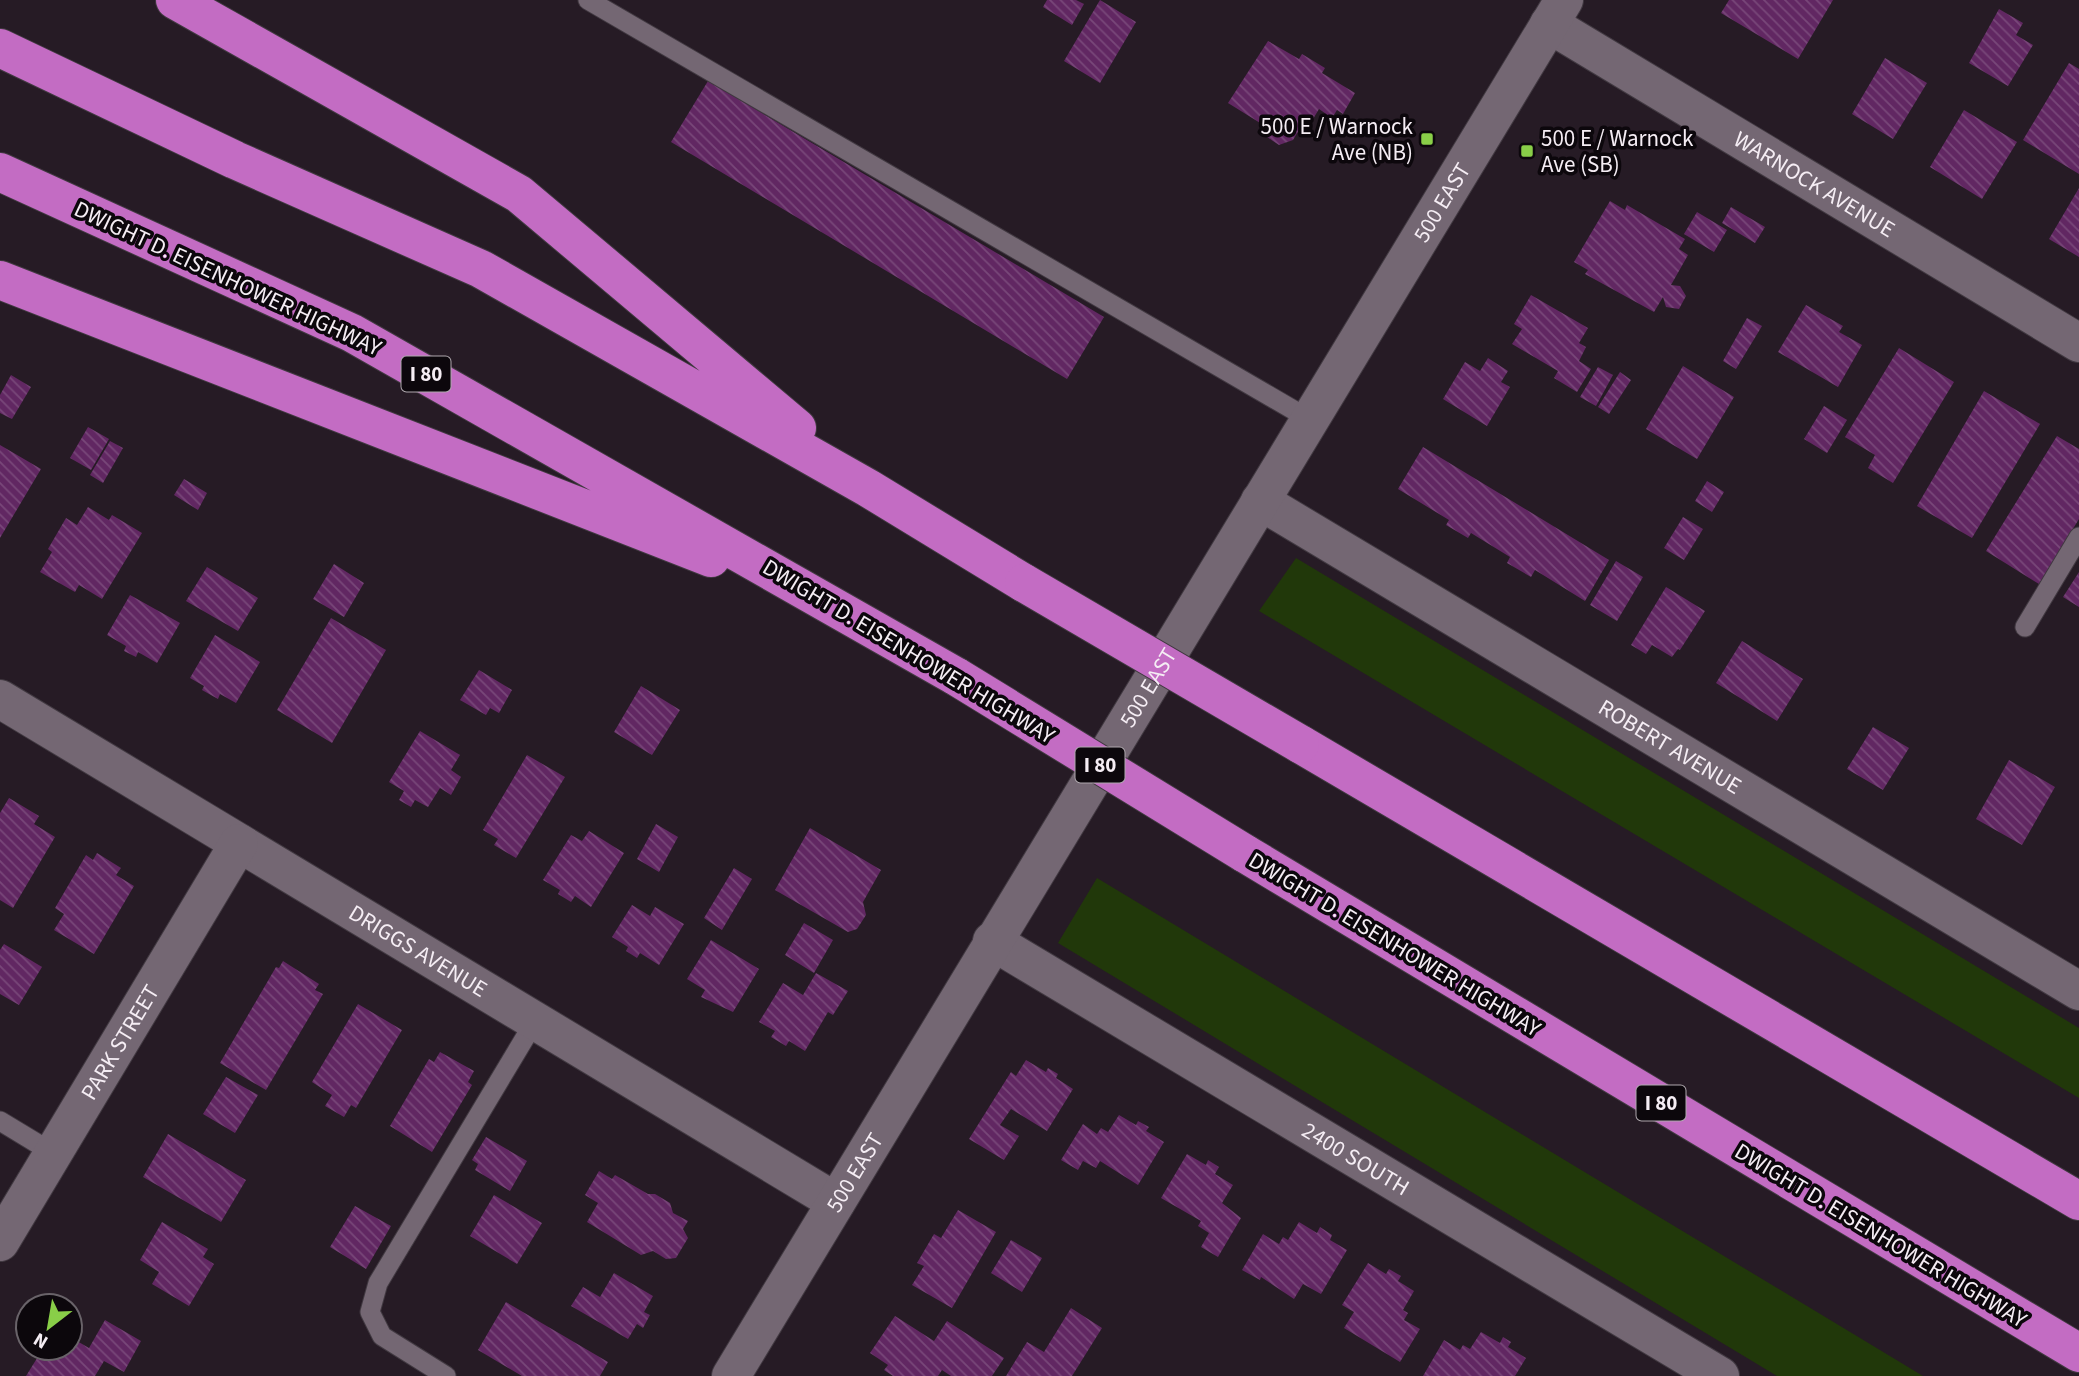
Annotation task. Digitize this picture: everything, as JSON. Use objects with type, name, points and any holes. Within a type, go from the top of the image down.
[{"type":"highway","points":[[175,0],[519,194],[868,488]]},
{"type":"highway","points":[[0,48],[235,160],[481,270],[868,488],[1024,583],[2079,1202]]},
{"type":"highway","name":"DWIGHT D. EISENHOWER HIGHWAY","points":[[0,172],[352,332],[837,607],[2079,1353]]},
{"type":"highway","points":[[0,280],[837,607]]},
{"type":"street","name":"500 EAST","points":[[740,1373],[836,1202],[992,941],[1556,12]]},
{"type":"street","name":"WARNOCK AVENUE","points":[[1556,12],[2079,344]]},
{"type":"street","name":"ROBERT AVENUE","points":[[1260,501],[2079,991]]},
{"type":"street","name":"DRIGGS AVENUE","points":[[0,699],[836,1202]]},
{"type":"street","name":"PARK STREET","points":[[0,1242],[239,844]]},
{"type":"street","name":"2400 SOUTH","points":[[992,941],[1720,1376]]},
{"type":"lane","points":[[588,0],[1309,419]]},
{"type":"lane","points":[[2025,627],[2079,537]]},
{"type":"lane","points":[[446,1376],[382,1336],[370,1312],[379,1283],[535,1021]]},
{"type":"lane","points":[[0,1121],[53,1153]]},
{"type":"green space","points":[[1296,558],[2079,1028],[2079,1098],[1259,611]]},
{"type":"green space","points":[[1097,878],[1923,1376],[1777,1376],[1058,943]]},
{"type":"building","points":[[1047,0],[1076,0],[1084,4],[1072,25],[1043,7]]},
{"type":"building","points":[[1100,0],[1136,22],[1100,83],[1064,61]]},
{"type":"building","points":[[1729,0],[1833,0],[1798,59],[1721,13]]},
{"type":"building","points":[[1999,9],[2023,23],[2016,35],[2033,45],[2008,86],[1969,63]]},
{"type":"building","points":[[1268,41],[1299,59],[1302,54],[1325,68],[1322,73],[1355,93],[1343,114],[1337,110],[1332,118],[1319,109],[1310,124],[1305,120],[1293,140],[1279,145],[1267,137],[1265,126],[1228,103]]},
{"type":"building","points":[[1885,58],[1927,83],[1893,139],[1852,114]]},
{"type":"building","points":[[2069,63],[2079,69],[2079,174],[2023,140]]},
{"type":"building","points":[[708,81],[1104,317],[1067,379],[671,142]]},
{"type":"building","points":[[1964,110],[2017,142],[1982,199],[1930,167]]},
{"type":"building","points":[[2079,188],[2079,257],[2049,239]]},
{"type":"building","points":[[1610,201],[1625,210],[1627,205],[1685,239],[1679,249],[1688,255],[1671,285],[1680,286],[1686,296],[1679,309],[1666,307],[1663,297],[1654,312],[1585,274],[1588,270],[1574,262]]},
{"type":"building","points":[[1731,207],[1765,227],[1755,243],[1722,223]]},
{"type":"building","points":[[1697,212],[1727,230],[1714,252],[1684,234]]},
{"type":"building","points":[[1531,295],[1588,328],[1579,343],[1586,347],[1579,361],[1591,369],[1577,392],[1554,378],[1558,371],[1512,344],[1522,329],[1514,324]]},
{"type":"building","points":[[1806,305],[1843,326],[1839,332],[1862,345],[1838,387],[1778,352]]},
{"type":"building","points":[[1747,318],[1762,326],[1736,369],[1723,361]]},
{"type":"building","points":[[1899,348],[1954,382],[1893,483],[1868,468],[1875,455],[1845,437]]},
{"type":"building","points":[[1488,358],[1508,371],[1501,382],[1510,387],[1487,426],[1443,399],[1465,362],[1480,371]]},
{"type":"building","points":[[1683,366],[1734,397],[1697,459],[1646,429]]},
{"type":"building","points":[[1598,367],[1613,375],[1596,406],[1580,397]]},
{"type":"building","points":[[1620,372],[1631,380],[1609,414],[1598,407]]},
{"type":"building","points":[[11,375],[31,387],[12,419],[0,413],[0,395]]},
{"type":"building","points":[[1984,391],[2040,424],[1972,538],[1917,506]]},
{"type":"building","points":[[1824,406],[1847,420],[1827,453],[1804,439]]},
{"type":"building","points":[[88,427],[109,439],[91,470],[70,458]]},
{"type":"building","points":[[2057,436],[2079,449],[2079,519],[2039,584],[1986,551]]},
{"type":"building","points":[[110,441],[123,448],[103,483],[90,475]]},
{"type":"building","points":[[0,445],[41,469],[0,538]]},
{"type":"building","points":[[1423,447],[1609,560],[1585,601],[1535,570],[1531,577],[1507,563],[1510,557],[1471,533],[1468,538],[1446,525],[1449,520],[1398,489]]},
{"type":"building","points":[[184,479],[207,493],[198,510],[174,495]]},
{"type":"building","points":[[1707,481],[1724,492],[1712,512],[1695,501]]},
{"type":"building","points":[[88,507],[109,520],[112,515],[142,533],[102,599],[79,585],[75,592],[40,572],[52,552],[48,549],[66,518],[77,525]]},
{"type":"building","points":[[1683,517],[1703,529],[1684,560],[1664,548]]},
{"type":"building","points":[[1616,561],[1643,577],[1617,621],[1590,605]]},
{"type":"building","points":[[334,564],[364,583],[344,617],[313,599]]},
{"type":"building","points":[[207,567],[258,598],[238,631],[186,601]]},
{"type":"building","points":[[2079,572],[2079,607],[2063,597]]},
{"type":"building","points":[[1666,587],[1705,611],[1680,650],[1672,657],[1652,645],[1646,654],[1631,645]]},
{"type":"building","points":[[130,595],[180,623],[157,663],[138,652],[136,657],[124,651],[126,646],[107,635]]},
{"type":"building","points":[[331,618],[386,650],[332,743],[277,710]]},
{"type":"building","points":[[215,635],[260,662],[236,703],[220,694],[218,699],[202,690],[204,686],[190,678]]},
{"type":"building","points":[[1742,641],[1803,679],[1777,721],[1716,683]]},
{"type":"building","points":[[479,670],[512,690],[499,713],[490,708],[486,715],[460,700]]},
{"type":"building","points":[[641,686],[680,710],[652,755],[614,732]]},
{"type":"building","points":[[1873,727],[1909,748],[1883,790],[1847,769]]},
{"type":"building","points":[[420,731],[460,755],[451,770],[461,777],[451,795],[440,788],[428,807],[415,800],[411,807],[399,800],[404,791],[389,782]]},
{"type":"building","points":[[527,755],[565,777],[516,858],[494,845],[498,839],[483,830]]},
{"type":"building","points":[[2009,760],[2055,787],[2022,845],[1976,819]]},
{"type":"building","points":[[9,798],[39,816],[34,824],[55,837],[13,908],[0,900],[0,813]]},
{"type":"building","points":[[656,824],[678,837],[659,872],[637,859]]},
{"type":"building","points":[[810,828],[881,870],[863,902],[866,915],[857,929],[848,932],[775,890]]},
{"type":"building","points":[[589,831],[624,853],[591,907],[575,896],[571,902],[558,894],[560,890],[543,880],[571,835],[582,841]]},
{"type":"building","points":[[97,853],[121,868],[116,875],[134,886],[94,954],[54,930],[64,914],[55,908],[86,855],[93,860]]},
{"type":"building","points":[[734,868],[752,879],[722,930],[704,918]]},
{"type":"building","points":[[632,905],[650,916],[655,907],[684,924],[659,965],[640,953],[637,958],[626,951],[628,947],[612,937]]},
{"type":"building","points":[[804,923],[833,940],[814,973],[785,955]]},
{"type":"building","points":[[711,940],[759,969],[733,1012],[701,997],[705,990],[687,979]]},
{"type":"building","points":[[4,944],[42,967],[19,1005],[0,994],[0,950]]},
{"type":"building","points":[[283,961],[319,984],[315,990],[323,994],[266,1090],[220,1063],[276,967],[279,968]]},
{"type":"building","points":[[816,973],[848,991],[833,1015],[828,1012],[805,1051],[789,1041],[786,1046],[771,1037],[775,1031],[759,1022],[783,983],[803,995]]},
{"type":"building","points":[[358,1004],[402,1030],[356,1108],[351,1105],[344,1117],[325,1106],[332,1095],[312,1082]]},
{"type":"building","points":[[440,1052],[474,1071],[468,1082],[472,1085],[432,1152],[390,1126],[429,1059],[434,1062]]},
{"type":"building","points":[[1026,1060],[1046,1072],[1048,1068],[1058,1074],[1056,1078],[1073,1089],[1047,1131],[1011,1109],[1000,1125],[1019,1136],[1004,1160],[969,1139],[1011,1072],[1016,1076]]},
{"type":"building","points":[[226,1077],[258,1095],[235,1133],[203,1114]]},
{"type":"building","points":[[1119,1115],[1136,1125],[1138,1121],[1149,1127],[1146,1131],[1164,1142],[1138,1185],[1100,1161],[1096,1168],[1083,1161],[1078,1170],[1061,1160],[1083,1124],[1097,1134],[1101,1128],[1108,1132]]},
{"type":"building","points":[[168,1134],[246,1180],[221,1222],[143,1177]]},
{"type":"building","points":[[486,1137],[527,1161],[510,1191],[475,1170],[478,1164],[472,1160]]},
{"type":"building","points":[[1187,1154],[1206,1165],[1208,1160],[1219,1167],[1215,1174],[1233,1185],[1222,1203],[1241,1218],[1218,1257],[1201,1247],[1209,1233],[1198,1226],[1201,1221],[1161,1198]]},
{"type":"building","points":[[599,1171],[612,1179],[615,1175],[648,1194],[655,1194],[670,1203],[673,1213],[688,1221],[683,1229],[688,1238],[676,1258],[666,1259],[653,1251],[641,1255],[587,1222],[598,1203],[585,1195]]},
{"type":"building","points":[[494,1195],[542,1223],[517,1264],[470,1236]]},
{"type":"building","points":[[355,1206],[391,1226],[366,1269],[330,1247]]},
{"type":"building","points":[[958,1210],[996,1232],[952,1308],[912,1285],[924,1266],[917,1263],[934,1234],[941,1238]]},
{"type":"building","points":[[162,1222],[208,1249],[203,1257],[214,1264],[189,1306],[152,1284],[159,1272],[140,1260]]},
{"type":"building","points":[[1299,1222],[1317,1233],[1320,1227],[1332,1235],[1330,1240],[1347,1250],[1321,1294],[1303,1284],[1294,1299],[1261,1277],[1260,1280],[1242,1270],[1263,1234],[1279,1244],[1283,1237],[1288,1240]]},
{"type":"building","points":[[1011,1240],[1042,1258],[1022,1292],[991,1273]]},
{"type":"building","points":[[1368,1263],[1386,1274],[1389,1269],[1401,1276],[1398,1281],[1414,1291],[1403,1310],[1408,1313],[1404,1320],[1420,1329],[1400,1362],[1344,1328],[1354,1312],[1342,1305]]},
{"type":"building","points":[[614,1273],[653,1296],[644,1312],[650,1315],[643,1328],[637,1324],[628,1339],[571,1306],[583,1287],[600,1297]]},
{"type":"building","points":[[506,1302],[608,1362],[600,1376],[522,1376],[478,1350]]},
{"type":"building","points":[[1071,1308],[1102,1328],[1072,1376],[1006,1376],[1027,1342],[1044,1352]]},
{"type":"building","points":[[895,1316],[934,1341],[947,1321],[1004,1358],[992,1376],[951,1376],[942,1370],[938,1376],[893,1376],[884,1370],[888,1365],[870,1353]]},
{"type":"building","points":[[105,1320],[141,1341],[124,1372],[104,1361],[95,1376],[26,1376],[35,1362],[84,1362],[84,1345],[89,1348]]},
{"type":"building","points":[[1481,1332],[1500,1343],[1503,1337],[1511,1342],[1508,1347],[1526,1358],[1515,1376],[1423,1376],[1444,1340],[1460,1350],[1463,1345],[1470,1349]]},
{"type":"place","name":"500 E / Warnock Ave (NB)","points":[[1427,139]]},
{"type":"place","name":"500 E / Warnock Ave (SB)","points":[[1527,151]]}]
